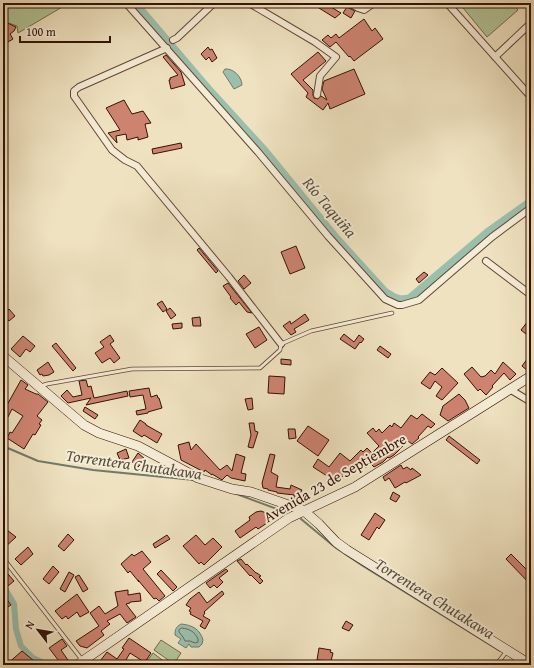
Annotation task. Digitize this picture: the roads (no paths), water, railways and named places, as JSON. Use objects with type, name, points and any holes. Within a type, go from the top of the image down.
[{"type":"main road","points":[[3,356],[84,425],[99,433],[138,446],[198,478],[232,489],[251,492],[300,511],[319,524],[336,542],[347,550],[531,665]]},
{"type":"main road","name":"Avenida 23 de Septiembre","points":[[80,663],[300,511],[355,487],[531,376]]},
{"type":"street","points":[[126,3],[258,152],[328,236],[385,299],[398,305],[407,305],[418,300],[492,237],[531,208]]},
{"type":"street","points":[[173,40],[214,3]]},
{"type":"street","points":[[248,3],[315,42],[336,57],[320,76],[317,95]]},
{"type":"street","points":[[349,3],[364,10],[374,3]]},
{"type":"street","points":[[447,3],[531,97]]},
{"type":"street","points":[[495,57],[531,23]]},
{"type":"street","points":[[167,48],[79,87],[74,92],[74,96],[112,150],[125,160],[137,166],[229,277],[281,344]]},
{"type":"street","points":[[486,261],[531,295]]},
{"type":"street","points":[[511,390],[531,402]]},
{"type":"lane","points":[[40,388],[47,384],[132,368],[260,368],[280,350],[281,344],[311,331],[392,313]]},
{"type":"lane","points":[[3,558],[80,663]]},
{"type":"lane","points":[[496,665],[507,650]]},
{"type":"water","points":[[225,69],[234,72],[242,82],[242,85],[234,89],[223,72]]},
{"type":"water","points":[[181,624],[189,625],[198,630],[203,640],[199,647],[191,647],[189,644],[186,648],[178,643],[181,639],[175,635],[175,631]]},
{"type":"waterway","name":"Río Taquiña","points":[[133,3],[209,92],[263,151],[335,239],[384,293],[394,299],[401,301],[410,300],[489,233],[531,203]]},
{"type":"waterway","name":"Torrentera Chutakawa","points":[[3,446],[38,461],[93,470],[194,480]]},
{"type":"waterway","name":"Torrentera Chutakawa","points":[[234,493],[285,512]]},
{"type":"waterway","name":"Torrentera Chutakawa","points":[[301,519],[336,548],[363,566],[500,651]]},
{"type":"waterway","points":[[3,585],[14,604],[16,629],[21,646],[33,658],[48,665]]}]
